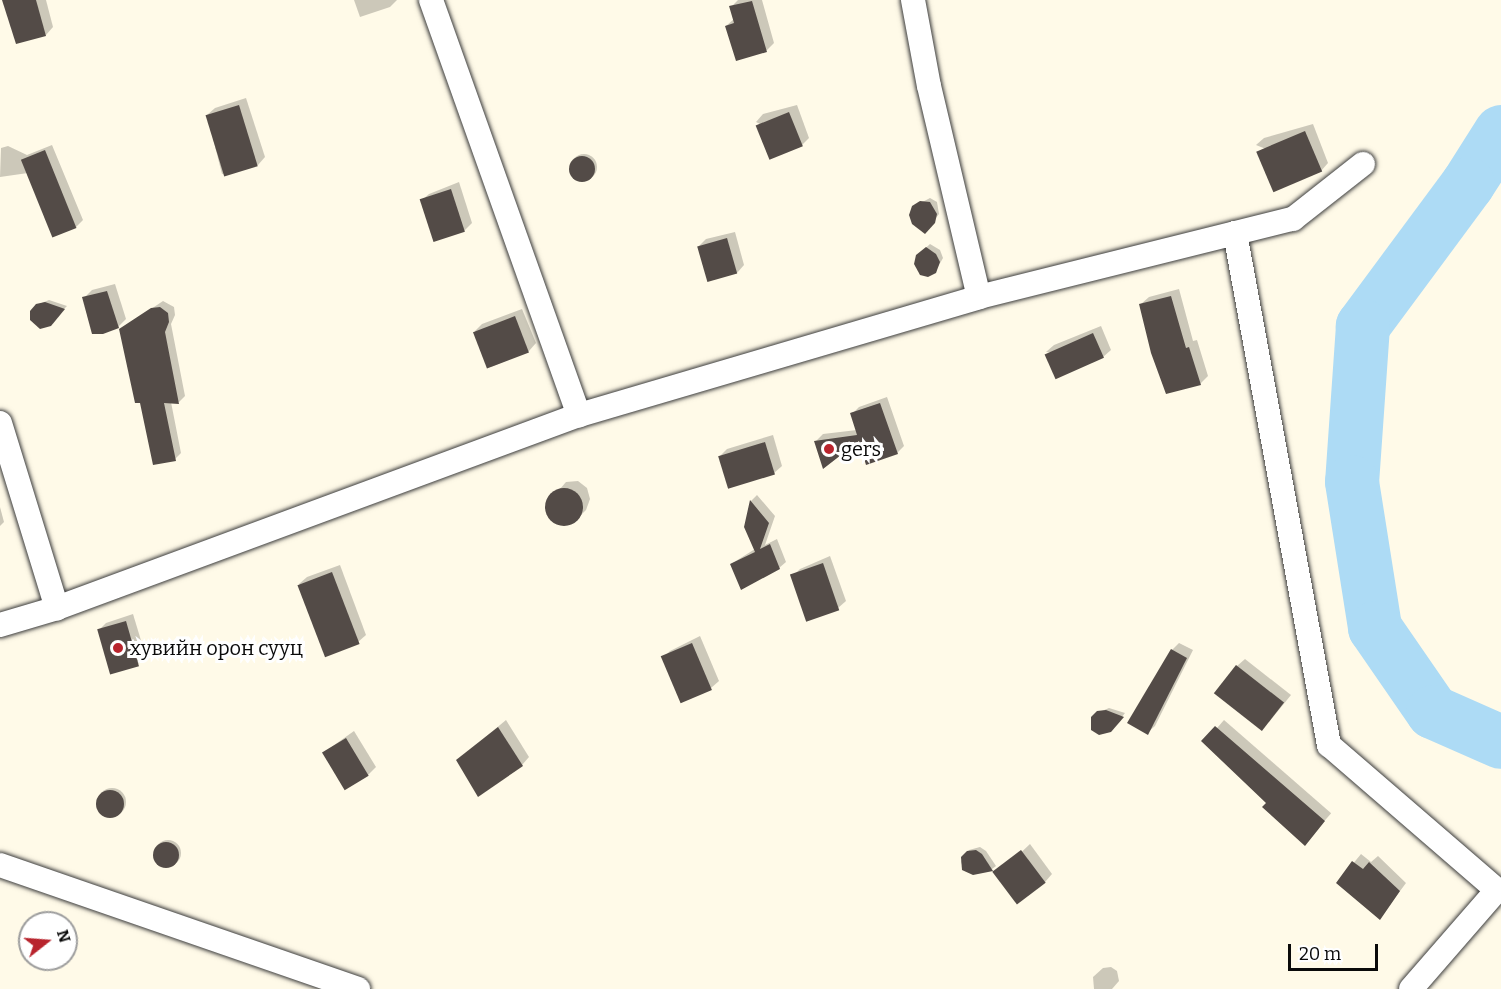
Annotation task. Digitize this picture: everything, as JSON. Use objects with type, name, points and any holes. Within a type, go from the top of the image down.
[{"type":"street","points":[[430,0],[579,415]]},
{"type":"street","points":[[913,0],[929,86],[979,297]]},
{"type":"street","points":[[0,625],[57,608],[579,415],[979,297],[1293,219],[1364,164]]},
{"type":"street","points":[[1235,233],[1329,745],[1499,891],[1411,989]]},
{"type":"street","points":[[0,423],[57,608]]},
{"type":"street","points":[[0,865],[358,989]]},
{"type":"building","points":[[2,0],[36,0],[46,36],[16,44]]},
{"type":"building","points":[[752,1],[767,52],[736,61],[725,26],[734,23],[729,6]]},
{"type":"building","points":[[239,105],[258,166],[224,176],[206,115]]},
{"type":"building","points":[[789,112],[803,146],[769,160],[756,125]]},
{"type":"building","points":[[1305,131],[1322,172],[1273,192],[1256,152]]},
{"type":"building","points":[[45,150],[76,228],[52,238],[21,160]]},
{"type":"building","points":[[582,156],[591,160],[595,169],[591,178],[582,182],[573,178],[569,169],[573,160]]},
{"type":"building","points":[[451,189],[465,232],[434,242],[420,199]]},
{"type":"building","points":[[920,201],[930,202],[937,214],[935,223],[925,234],[912,224],[909,215],[912,206]]},
{"type":"building","points":[[727,238],[737,274],[707,282],[697,247]]},
{"type":"building","points":[[926,247],[936,254],[940,262],[936,273],[928,277],[920,275],[914,264],[916,255]]},
{"type":"building","points":[[107,291],[119,328],[103,334],[92,334],[82,297]]},
{"type":"building","points":[[1171,296],[1186,348],[1189,347],[1201,385],[1166,394],[1151,353],[1139,304]]},
{"type":"building","points":[[45,302],[65,309],[51,326],[40,329],[30,320],[30,311],[36,304]]},
{"type":"building","points":[[160,307],[168,313],[169,322],[165,332],[179,404],[164,403],[176,461],[153,465],[140,403],[135,403],[119,329],[151,308]]},
{"type":"building","points":[[515,316],[529,352],[487,369],[473,332]]},
{"type":"building","points":[[1093,333],[1104,358],[1056,379],[1045,355]]},
{"type":"building","points":[[880,403],[898,454],[866,465],[859,441],[823,469],[814,441],[857,435],[850,413]]},
{"type":"building","points":[[765,442],[775,475],[728,489],[718,456]]},
{"type":"building","points":[[564,488],[571,489],[577,494],[582,500],[582,514],[577,520],[571,525],[564,526],[557,525],[551,520],[546,514],[545,507],[546,500],[551,494],[557,489]]},
{"type":"building","points":[[750,500],[769,523],[760,549],[770,544],[780,569],[741,590],[730,564],[755,552],[744,527]]},
{"type":"building","points":[[823,563],[839,610],[806,622],[790,574]]},
{"type":"building","points":[[332,572],[360,644],[325,657],[297,585]]},
{"type":"building","name":"хувийн орон сууц","points":[[126,621],[139,666],[110,674],[97,629]]},
{"type":"building","points":[[692,643],[712,690],[681,703],[661,656]]},
{"type":"building","points":[[1171,649],[1187,658],[1148,735],[1127,723]]},
{"type":"building","points":[[1236,665],[1284,703],[1262,731],[1214,693]]},
{"type":"building","points":[[1106,710],[1124,717],[1111,732],[1099,735],[1091,730],[1091,717],[1097,711]]},
{"type":"building","points":[[1215,726],[1325,821],[1305,846],[1262,807],[1266,803],[1201,741]]},
{"type":"building","points":[[498,727],[523,766],[478,797],[456,760]]},
{"type":"building","points":[[346,738],[369,776],[345,790],[322,752]]},
{"type":"building","points":[[110,790],[120,794],[124,804],[120,814],[110,818],[100,814],[96,804],[100,794]]},
{"type":"building","points":[[166,842],[175,846],[179,855],[175,864],[166,868],[157,864],[153,855],[157,846]]},
{"type":"building","points":[[976,850],[982,854],[993,871],[973,875],[962,870],[961,857],[967,851]]},
{"type":"building","points":[[1021,850],[1046,883],[1017,904],[992,872]]},
{"type":"building","points":[[1352,861],[1363,869],[1369,862],[1400,891],[1380,920],[1336,883]]},
{"type":"waterway","points":[[1501,132],[1468,184],[1363,326],[1352,482],[1375,628],[1433,712],[1501,742]]},
{"type":"place","name":"gers","points":[[829,449]]},
{"type":"place","name":"хувийн орон сууц","points":[[118,648]]}]
